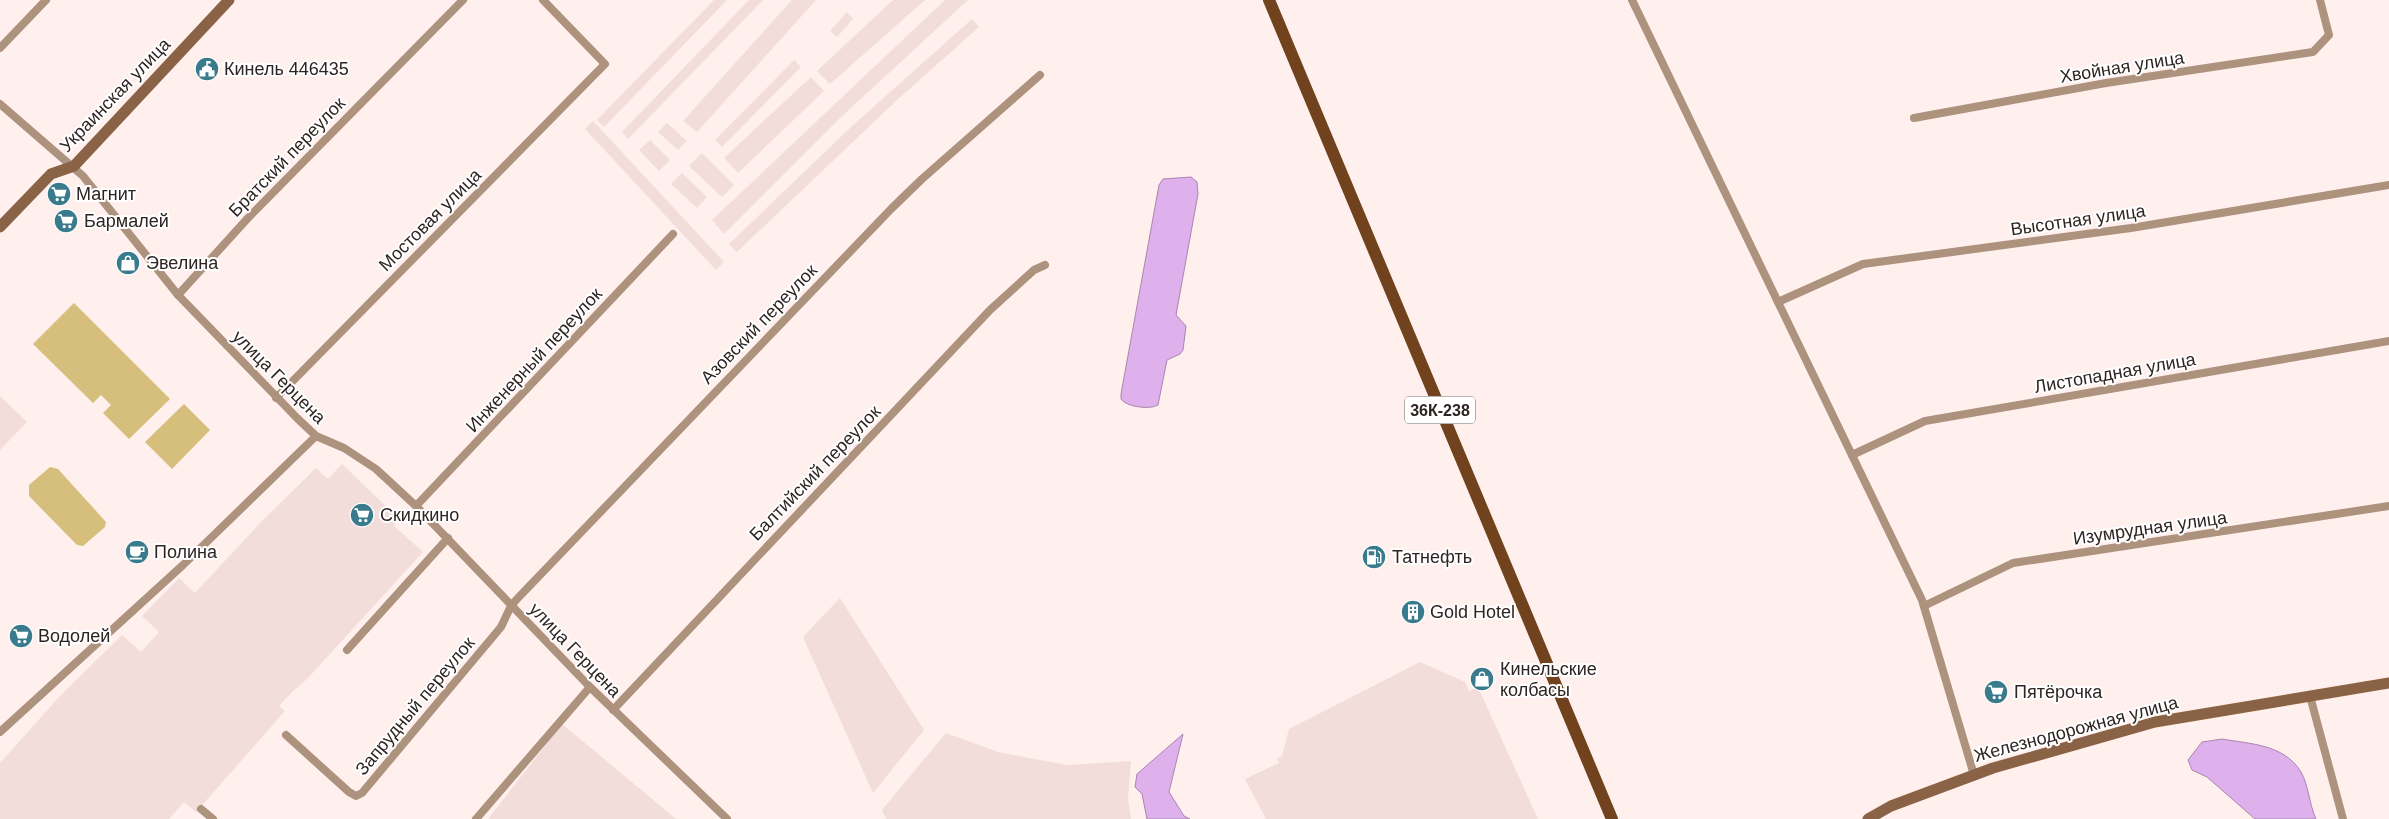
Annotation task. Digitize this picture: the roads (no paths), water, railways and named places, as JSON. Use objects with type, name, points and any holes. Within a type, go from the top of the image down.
[{"type":"main road","name":"36К-238","points":[[1269,0],[1612,819]]},
{"type":"street","points":[[0,48],[46,0]]},
{"type":"street","name":"Украинская улица","points":[[0,227],[51,174],[74,166],[229,0]]},
{"type":"street","name":"Братский переулок","points":[[178,295],[255,210],[463,0]]},
{"type":"street","name":"Мостовая улица","points":[[276,398],[606,64],[543,0]]},
{"type":"street","points":[[1632,0],[1924,606],[1974,775]]},
{"type":"street","name":"Хвойная улица","points":[[1914,118],[2106,83],[2313,52],[2329,35],[2320,0]]},
{"type":"street","name":"Азовский переулок","points":[[511,606],[892,208],[922,179],[1040,75]]},
{"type":"street","name":"улица Герцена","points":[[0,104],[74,166],[178,295],[276,398],[316,436],[344,448],[376,469],[416,506],[590,687],[727,819]]},
{"type":"street","name":"Высотная улица","points":[[1778,302],[1863,264],[2131,228],[2389,186]]},
{"type":"street","name":"Инженерный переулок","points":[[416,506],[673,234]]},
{"type":"street","name":"Балтийский переулок","points":[[613,710],[990,310],[1034,270],[1046,265]]},
{"type":"street","name":"Листопадная улица","points":[[1852,455],[1925,421],[2389,341]]},
{"type":"street","points":[[0,732],[183,564],[316,436]]},
{"type":"street","name":"Изумрудная улица","points":[[1924,606],[2013,563],[2389,506]]},
{"type":"street","points":[[347,650],[448,538]]},
{"type":"street","name":"Запрудный переулок","points":[[286,735],[349,792],[356,796],[362,793],[501,627],[511,606]]},
{"type":"street","name":"Железнодорожная улица","points":[[1868,819],[1892,806],[1974,775],[2155,722],[2389,683]]},
{"type":"street","points":[[476,819],[590,687]]},
{"type":"street","points":[[2310,696],[2343,819]]},
{"type":"street","points":[[201,809],[213,819]]},
{"type":"place","name":"Кинель 446435","points":[[207,69]]},
{"type":"place","name":"Магнит","points":[[59,194]]},
{"type":"place","name":"Бармалей","points":[[66,221]]},
{"type":"place","name":"Эвелина","points":[[128,263]]},
{"type":"place","name":"Скидкино","points":[[362,515]]},
{"type":"place","name":"Полина","points":[[137,552]]},
{"type":"place","name":"Татнефть","points":[[1374,557]]},
{"type":"place","name":"Gold Hotel","points":[[1413,612]]},
{"type":"place","name":"Водолей","points":[[21,636]]},
{"type":"place","name":"Кинельские колбасы","points":[[1482,679]]},
{"type":"place","name":"Пятёрочка","points":[[1996,692]]}]
